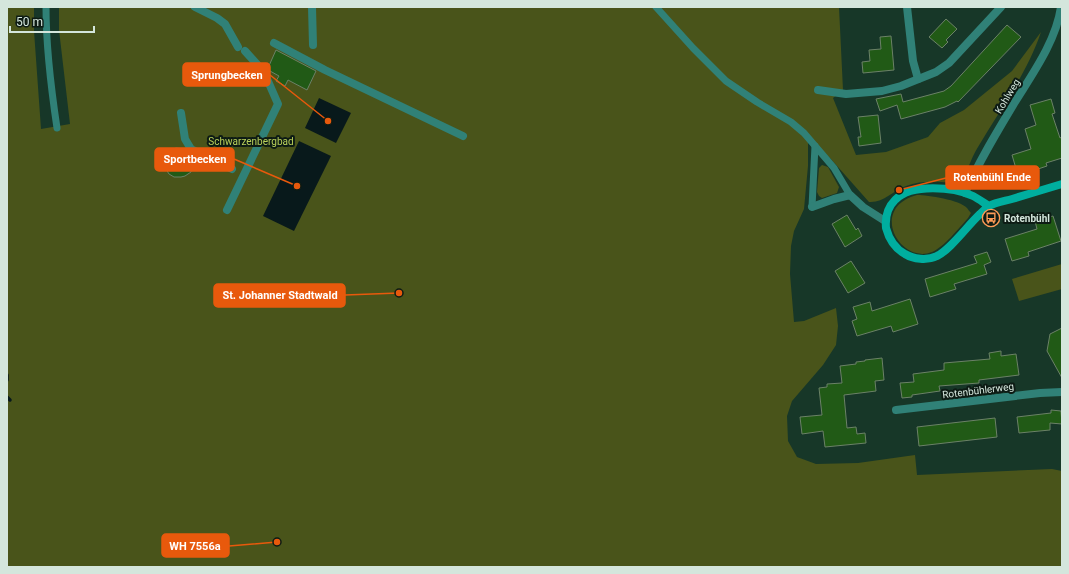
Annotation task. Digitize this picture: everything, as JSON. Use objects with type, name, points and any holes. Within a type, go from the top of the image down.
[{"type":"street","points":[[195,7],[217,18],[225,24],[242,49],[264,72],[278,104],[227,210]]},
{"type":"street","points":[[312,7],[313,45]]},
{"type":"street","points":[[907,7],[913,61],[918,79]]},
{"type":"street","points":[[818,90],[840,94],[864,94],[882,91],[936,72],[949,63],[1001,7]]},
{"type":"street","name":"Kohlweg","points":[[965,193],[986,149],[1046,51],[1061,19],[1060,7]]},
{"type":"street","points":[[274,43],[325,70],[464,136]]},
{"type":"street","points":[[181,113],[185,139],[191,149],[232,169]]},
{"type":"street","points":[[989,206],[975,197],[965,193],[927,188],[912,191],[896,198],[886,213],[885,221],[890,240],[898,250],[916,258],[928,259],[937,256],[946,250],[975,218],[989,206],[1062,184]]},
{"type":"street","points":[[812,207],[850,195],[863,207],[885,221]]},
{"type":"street","name":"Rotenbühlerweg","points":[[896,410],[1040,393],[1062,392]]},
{"type":"lane","points":[[46,7],[49,68],[57,128]]},
{"type":"lane","points":[[656,7],[693,48],[726,81],[756,102],[791,122],[804,133],[834,168],[850,195]]},
{"type":"lane","points":[[812,207],[814,146]]},
{"type":"green space","name":"Schwarzenbergbad","points":[[7,7],[34,7],[34,31],[41,129],[70,124],[59,30],[59,7],[839,7],[843,90],[833,98],[856,155],[886,152],[928,137],[940,123],[964,110],[1012,71],[1041,32],[1021,77],[975,152],[963,176],[956,183],[931,182],[912,184],[901,188],[884,199],[869,202],[830,158],[808,140],[808,166],[804,209],[794,231],[791,246],[790,274],[794,322],[804,321],[836,308],[838,326],[836,345],[823,365],[792,401],[787,416],[788,441],[797,457],[816,464],[858,463],[915,455],[917,475],[1052,469],[1062,471],[1062,567],[7,567]]},
{"type":"green space","points":[[822,165],[828,167],[839,187],[837,193],[822,198],[817,192],[819,168]]},
{"type":"green space","points":[[917,195],[951,200],[963,205],[971,213],[951,237],[937,250],[920,254],[909,250],[900,243],[894,233],[892,222],[894,211],[902,202]]},
{"type":"green space","points":[[1062,264],[1062,289],[1019,301],[1012,279]]},
{"type":"shaded area","points":[[319,98],[351,113],[336,143],[305,128]]},
{"type":"shaded area","points":[[299,141],[331,156],[294,231],[263,216]]},
{"type":"building","points":[[946,19],[957,29],[946,40],[948,42],[942,48],[929,37]]},
{"type":"building","points":[[1007,25],[1021,37],[958,102],[957,101],[945,107],[901,119],[897,105],[880,111],[876,99],[901,94],[903,102],[944,91],[951,86]]},
{"type":"building","points":[[891,36],[894,70],[863,73],[862,62],[870,61],[869,50],[881,49],[880,37]]},
{"type":"building","points":[[276,50],[316,71],[307,90],[288,80],[285,86],[276,81],[279,76],[270,71],[268,68]]},
{"type":"building","points":[[1051,99],[1055,113],[1052,114],[1060,138],[1062,137],[1062,158],[1046,163],[1047,166],[1035,170],[1034,167],[1017,172],[1012,155],[1031,149],[1025,129],[1036,125],[1030,105]]},
{"type":"building","points":[[878,115],[881,143],[859,146],[858,137],[861,137],[858,117]]},
{"type":"building","points":[[176,148],[185,149],[188,154],[192,155],[194,161],[191,172],[181,177],[174,177],[169,174],[164,166],[165,157]]},
{"type":"building","points":[[847,215],[856,230],[858,228],[862,236],[845,247],[832,224]]},
{"type":"building","points":[[1053,216],[1061,241],[1028,252],[1029,256],[1012,261],[1005,239],[1037,229],[1035,221]]},
{"type":"building","points":[[987,252],[991,262],[984,265],[987,274],[954,284],[956,289],[930,297],[925,279],[977,263],[974,256]]},
{"type":"building","points":[[851,261],[865,283],[848,293],[835,271]]},
{"type":"building","points":[[910,299],[918,324],[893,332],[891,326],[857,336],[852,321],[857,319],[853,307],[870,302],[872,311]]},
{"type":"building","points":[[1062,328],[1062,378],[1047,351],[1050,334]]},
{"type":"building","points":[[1001,351],[1001,356],[1016,354],[1019,375],[979,380],[979,383],[939,386],[940,391],[902,398],[900,383],[914,382],[913,374],[944,370],[944,363],[990,359],[989,353]]},
{"type":"building","points":[[882,358],[884,380],[875,381],[876,391],[844,395],[847,428],[856,427],[857,434],[865,433],[866,443],[825,447],[823,431],[802,434],[800,417],[822,415],[819,388],[827,387],[827,384],[842,383],[840,366],[856,364],[856,362],[865,360]]},
{"type":"building","points":[[1051,410],[1061,411],[1062,424],[1050,423],[1050,430],[1019,433],[1017,417],[1051,413]]},
{"type":"building","points":[[995,418],[997,437],[919,446],[917,427]]},
{"type":"waterway","points":[[7,375],[7,380]]},
{"type":"waterway","points":[[7,397],[10,400]]},
{"type":"place","name":"Sprungbecken","points":[[328,121]]},
{"type":"place","name":"Sportbecken","points":[[297,186]]},
{"type":"place","name":"Rotenbühl Ende","points":[[899,190]]},
{"type":"place","name":"Rotenbühl","points":[[991,218]]},
{"type":"place","name":"St. Johanner Stadtwald","points":[[399,293]]},
{"type":"place","name":"WH 7556a","points":[[277,542]]}]
